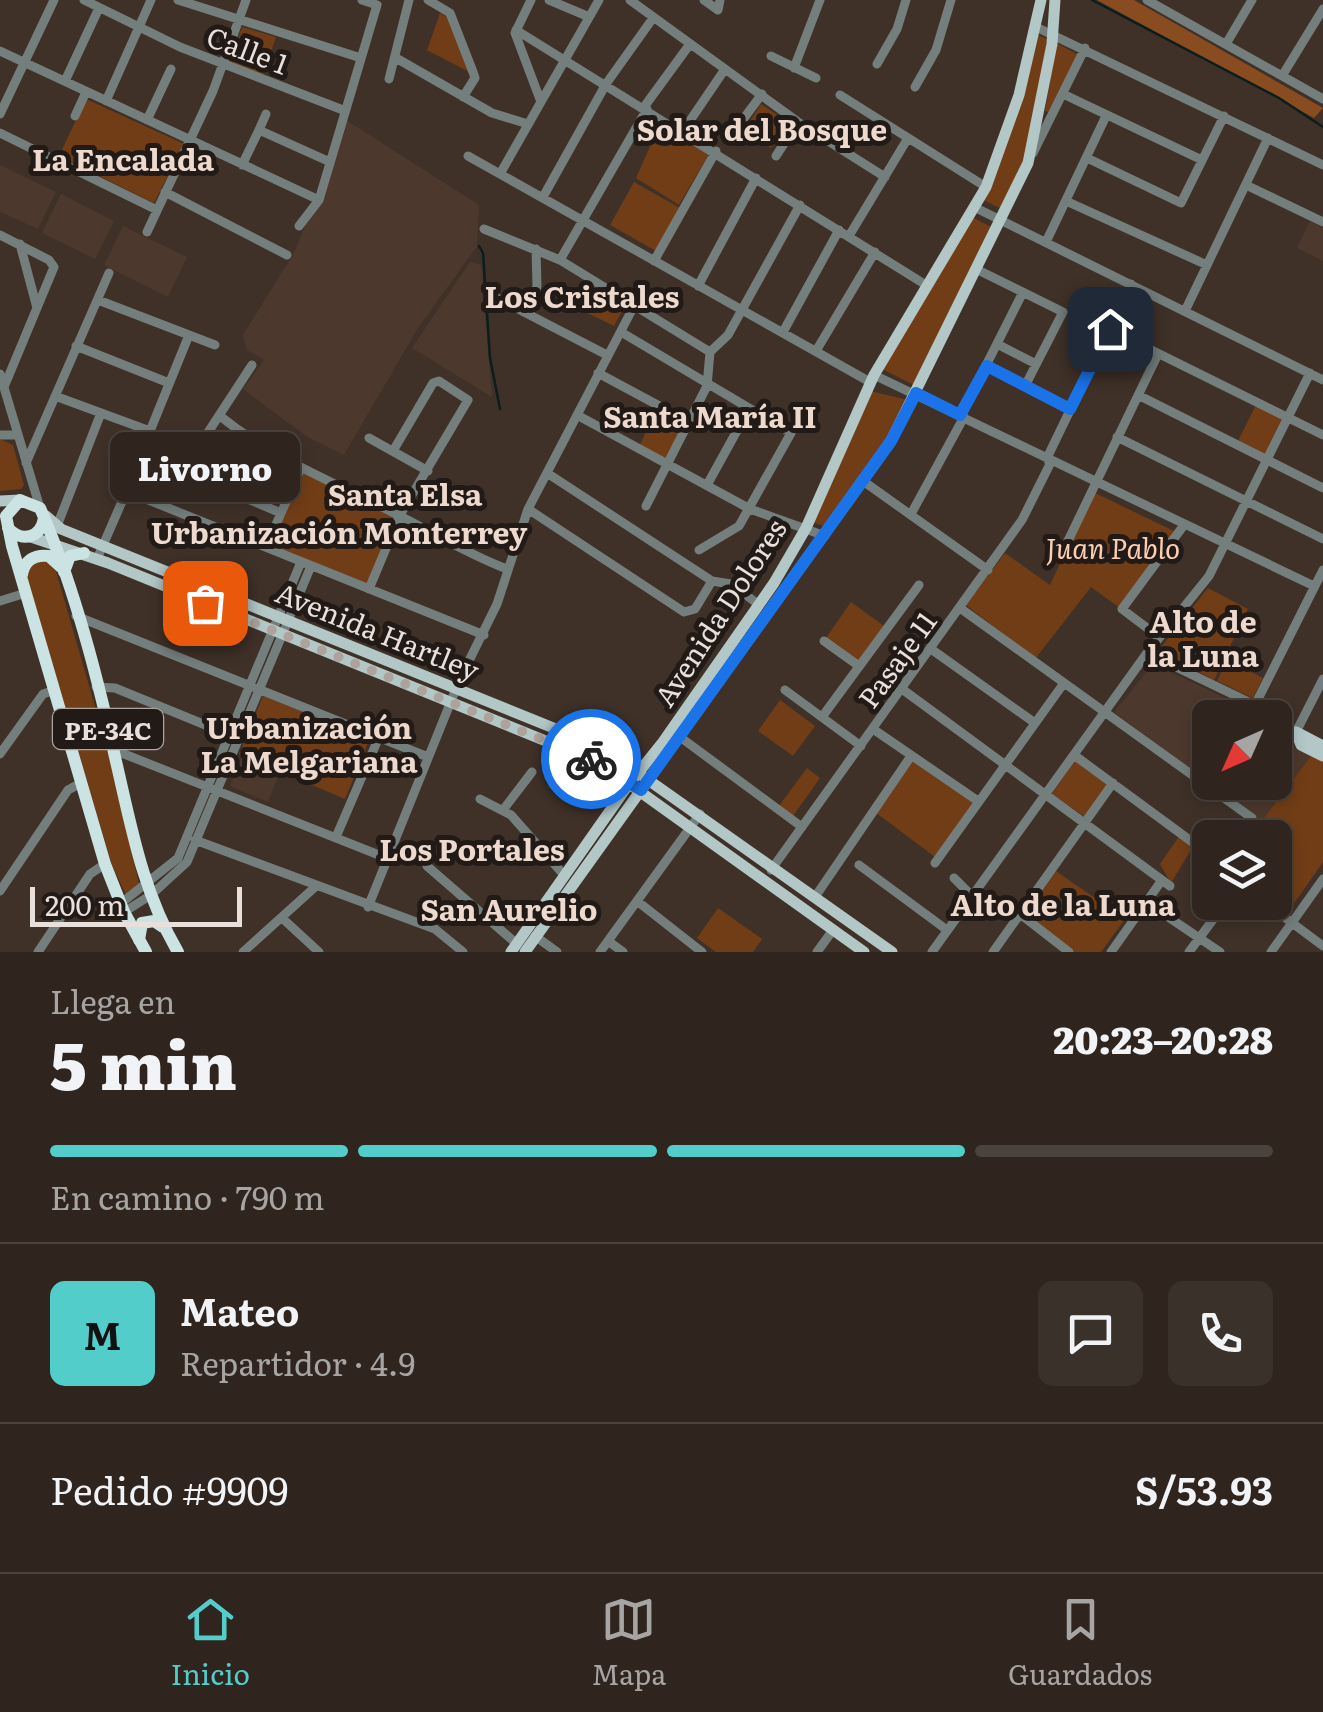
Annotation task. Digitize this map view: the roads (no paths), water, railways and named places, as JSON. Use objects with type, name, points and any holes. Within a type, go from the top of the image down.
[{"type":"highway","points":[[20,500],[42,512],[41,529],[31,536],[18,536],[5,521],[8,508],[20,500]]},
{"type":"highway","name":"PE-34C","points":[[42,512],[96,686],[149,891],[178,950]]},
{"type":"highway","name":"PE-34C","points":[[5,521],[106,864],[142,950]]},
{"type":"highway","points":[[64,574],[70,556],[95,553]]},
{"type":"highway","points":[[24,587],[26,563],[36,556],[54,559],[64,574]]},
{"type":"highway","points":[[142,950],[142,922],[154,921],[164,927]]},
{"type":"main road","name":"Avenida Dolores","points":[[518,949],[564,875],[714,692],[806,528],[872,378],[986,187],[1019,94],[1041,0]]},
{"type":"main road","name":"Avenida Dolores","points":[[518,949],[535,936],[701,683],[825,536],[891,441],[1028,163],[1053,32],[1055,0]]},
{"type":"main road","points":[[0,502],[20,500]]},
{"type":"main road","name":"Avenida Hartley","points":[[42,512],[95,553],[278,632],[603,748],[640,781]]},
{"type":"main road","name":"Avenida Hartley","points":[[31,536],[95,553],[283,618],[453,696]]},
{"type":"main road","points":[[701,683],[714,692]]},
{"type":"main road","points":[[1296,732],[1323,746]]},
{"type":"main road","points":[[1296,732],[1301,745],[1323,756]]},
{"type":"main road","points":[[640,781],[671,793],[892,952]]},
{"type":"main road","points":[[640,781],[662,806],[864,952]]},
{"type":"main road","points":[[662,806],[661,798],[671,793]]},
{"type":"street","points":[[0,114],[54,0]]},
{"type":"street","name":"Calle 1","points":[[84,0],[180,47],[343,110]]},
{"type":"street","points":[[106,102],[151,0]]},
{"type":"street","points":[[178,0],[361,58]]},
{"type":"street","points":[[146,232],[223,65],[246,0]]},
{"type":"street","points":[[299,226],[318,200],[376,5],[362,0]]},
{"type":"street","points":[[389,79],[409,0]]},
{"type":"street","points":[[428,0],[450,13],[473,72],[475,78],[462,97]]},
{"type":"street","points":[[530,0],[516,30],[540,102]]},
{"type":"street","points":[[550,0],[588,16]]},
{"type":"street","points":[[500,174],[599,0]]},
{"type":"street","points":[[630,0],[798,122],[885,177]]},
{"type":"street","points":[[704,0],[718,10],[720,0]]},
{"type":"street","points":[[794,68],[820,0]]},
{"type":"street","points":[[877,64],[897,30],[906,0]]},
{"type":"street","points":[[915,87],[936,50],[951,0]]},
{"type":"street","points":[[1147,0],[1323,99]]},
{"type":"street","points":[[1226,44],[1252,0]]},
{"type":"street","points":[[64,81],[99,8]]},
{"type":"street","points":[[1282,76],[1323,9]]},
{"type":"street","points":[[542,198],[606,84],[653,18]]},
{"type":"street","points":[[1036,27],[1323,164]]},
{"type":"street","points":[[516,30],[926,285]]},
{"type":"street","points":[[560,260],[646,108],[690,44]]},
{"type":"street","points":[[147,120],[180,47]]},
{"type":"street","name":"Avenida Dolores","points":[[1028,163],[1085,48]]},
{"type":"street","points":[[0,51],[318,200]]},
{"type":"street","points":[[772,56],[816,78]]},
{"type":"street","points":[[396,58],[492,113],[528,124]]},
{"type":"street","points":[[683,131],[725,69]]},
{"type":"street","points":[[74,116],[86,92]]},
{"type":"street","points":[[736,129],[762,94]]},
{"type":"street","points":[[1063,94],[1202,160]]},
{"type":"street","points":[[840,95],[986,187]]},
{"type":"street","points":[[242,165],[266,114]]},
{"type":"street","points":[[1046,242],[1106,116]]},
{"type":"street","points":[[1086,158],[1181,202],[1224,116]]},
{"type":"street","points":[[776,156],[798,122]]},
{"type":"street","points":[[260,130],[330,162]]},
{"type":"street","points":[[0,133],[157,210]]},
{"type":"street","points":[[782,332],[908,138]]},
{"type":"street","points":[[1184,311],[1268,138]]},
{"type":"street","points":[[654,262],[716,152]]},
{"type":"street","points":[[468,156],[816,351],[872,378],[916,393],[1314,586]]},
{"type":"street","points":[[698,286],[756,178]]},
{"type":"street","points":[[1246,184],[1323,222]]},
{"type":"street","points":[[166,192],[287,255]]},
{"type":"street","points":[[1066,200],[1207,265]]},
{"type":"street","points":[[646,506],[707,386],[710,352],[728,335],[800,205]]},
{"type":"street","points":[[974,206],[1323,380]]},
{"type":"street","points":[[484,228],[560,260],[710,352]]},
{"type":"street","points":[[0,236],[54,264],[4,387]]},
{"type":"street","points":[[20,244],[38,310]]},
{"type":"street","points":[[530,314],[537,286],[536,249]]},
{"type":"street","points":[[816,351],[875,252]]},
{"type":"street","points":[[976,269],[1064,312],[1025,386]]},
{"type":"street","points":[[26,463],[109,272]]},
{"type":"street","name":"Pasaje 11","points":[[764,880],[1022,520],[1050,464],[1047,458],[1131,284]]},
{"type":"street","points":[[911,514],[1023,292]]},
{"type":"street","points":[[495,297],[607,355]]},
{"type":"street","points":[[98,300],[215,345]]},
{"type":"street","points":[[368,908],[453,696],[484,635],[528,509],[635,304]]},
{"type":"street","points":[[1110,329],[1323,435]]},
{"type":"street","points":[[621,332],[791,433],[739,526],[698,550]]},
{"type":"street","points":[[55,396],[150,431],[190,334]]},
{"type":"street","points":[[997,344],[1036,364]]},
{"type":"street","points":[[76,346],[169,383]]},
{"type":"street","points":[[1066,545],[1158,354]]},
{"type":"street","points":[[188,462],[252,364]]},
{"type":"street","points":[[987,366],[1070,409]]},
{"type":"street","points":[[598,372],[691,422]]},
{"type":"street","points":[[932,952],[1147,653],[1209,576],[1310,373]]},
{"type":"street","points":[[0,374],[42,512]]},
{"type":"street","points":[[368,589],[400,515],[468,400],[439,381],[433,383],[394,451]]},
{"type":"street","points":[[1138,395],[1323,488]]},
{"type":"street","points":[[707,485],[749,409]]},
{"type":"street","points":[[57,526],[101,413]]},
{"type":"street","points":[[577,415],[750,508],[825,536]]},
{"type":"street","points":[[220,416],[270,453],[400,515],[453,547],[507,569]]},
{"type":"street","points":[[0,435],[17,435]]},
{"type":"street","points":[[1117,437],[1323,539]]},
{"type":"street","points":[[370,438],[428,472]]},
{"type":"street","points":[[95,553],[126,491],[155,446],[188,462],[217,486],[281,513]]},
{"type":"street","points":[[266,548],[300,468]]},
{"type":"street","points":[[547,473],[712,581],[731,584],[764,604]]},
{"type":"street","points":[[863,481],[988,570]]},
{"type":"street","points":[[126,491],[484,635]]},
{"type":"street","points":[[0,502],[5,521]]},
{"type":"street","points":[[528,509],[684,612],[695,609],[712,581]]},
{"type":"street","points":[[1160,637],[1122,609],[1184,525]]},
{"type":"street","points":[[122,908],[149,891],[192,839],[306,564]]},
{"type":"street","points":[[1257,700],[1323,570]]},
{"type":"street","points":[[822,717],[919,585]]},
{"type":"street","points":[[0,601],[24,587]]},
{"type":"street","points":[[960,608],[1250,820]]},
{"type":"street","points":[[76,616],[428,758]]},
{"type":"street","points":[[824,641],[859,666]]},
{"type":"street","points":[[930,648],[1034,724]]},
{"type":"street","points":[[1147,653],[1245,700]]},
{"type":"street","points":[[935,863],[1064,683]]},
{"type":"street","points":[[213,787],[230,735],[255,685]]},
{"type":"street","points":[[1292,729],[1296,732],[1322,685]]},
{"type":"street","points":[[96,686],[115,688],[230,735]]},
{"type":"street","points":[[902,688],[1166,883],[1146,902],[1111,952]]},
{"type":"street","points":[[0,754],[42,694],[55,690]]},
{"type":"street","points":[[785,690],[861,746]]},
{"type":"street","points":[[873,729],[978,801]]},
{"type":"street","points":[[336,837],[378,737]]},
{"type":"street","points":[[680,738],[802,827]]},
{"type":"street","points":[[114,750],[389,858]]},
{"type":"street","points":[[1074,754],[1192,842]]},
{"type":"street","points":[[815,896],[911,756]]},
{"type":"street","points":[[504,810],[532,772]]},
{"type":"street","points":[[992,952],[1113,783]]},
{"type":"street","points":[[0,891],[68,790],[81,784]]},
{"type":"street","points":[[480,799],[504,810],[564,875]]},
{"type":"street","points":[[600,952],[700,814]]},
{"type":"street","points":[[192,839],[314,888],[435,929],[463,952]]},
{"type":"street","points":[[38,952],[90,874],[106,864]]},
{"type":"street","points":[[859,865],[947,930]]},
{"type":"street","points":[[426,866],[518,949]]},
{"type":"street","points":[[954,878],[972,896]]},
{"type":"street","points":[[1270,952],[1323,879]]},
{"type":"street","points":[[247,951],[314,888]]},
{"type":"street","points":[[637,901],[702,952]]},
{"type":"street","points":[[1146,902],[1220,952]]},
{"type":"street","points":[[1020,914],[1069,952]]},
{"type":"street","points":[[282,918],[318,952]]},
{"type":"street","points":[[1189,952],[1212,920]]},
{"type":"street","points":[[1288,920],[1323,946]]},
{"type":"street","points":[[817,952],[833,930]]},
{"type":"street","points":[[535,936],[556,952]]},
{"type":"street","points":[[608,941],[623,952]]},
{"type":"waterway","points":[[1092,0],[1279,98],[1323,127]]},
{"type":"waterway","points":[[479,246],[483,253],[490,358],[500,409]]},
{"type":"place","name":"Livorno","points":[[205,603]]},
{"type":"district","name":"Solar del Bosque","points":[[762,128]]},
{"type":"district","name":"La Encalada","points":[[123,158]]},
{"type":"district","name":"Los Cristales","points":[[582,295]]},
{"type":"district","name":"Santa María II","points":[[710,415]]},
{"type":"district","name":"Santa Elsa","points":[[405,493]]},
{"type":"district","name":"Urbanización Monterrey","points":[[339,531]]},
{"type":"district","name":"Alto de la Luna","points":[[1203,637]]},
{"type":"district","name":"Urbanización La Melgariana","points":[[309,743]]},
{"type":"district","name":"Los Portales","points":[[472,848]]},
{"type":"district","name":"Alto de la Luna","points":[[1063,903]]},
{"type":"district","name":"San Aurelio","points":[[509,908]]},
{"type":"park label","name":"Juan Pablo","points":[[1113,547]]}]
